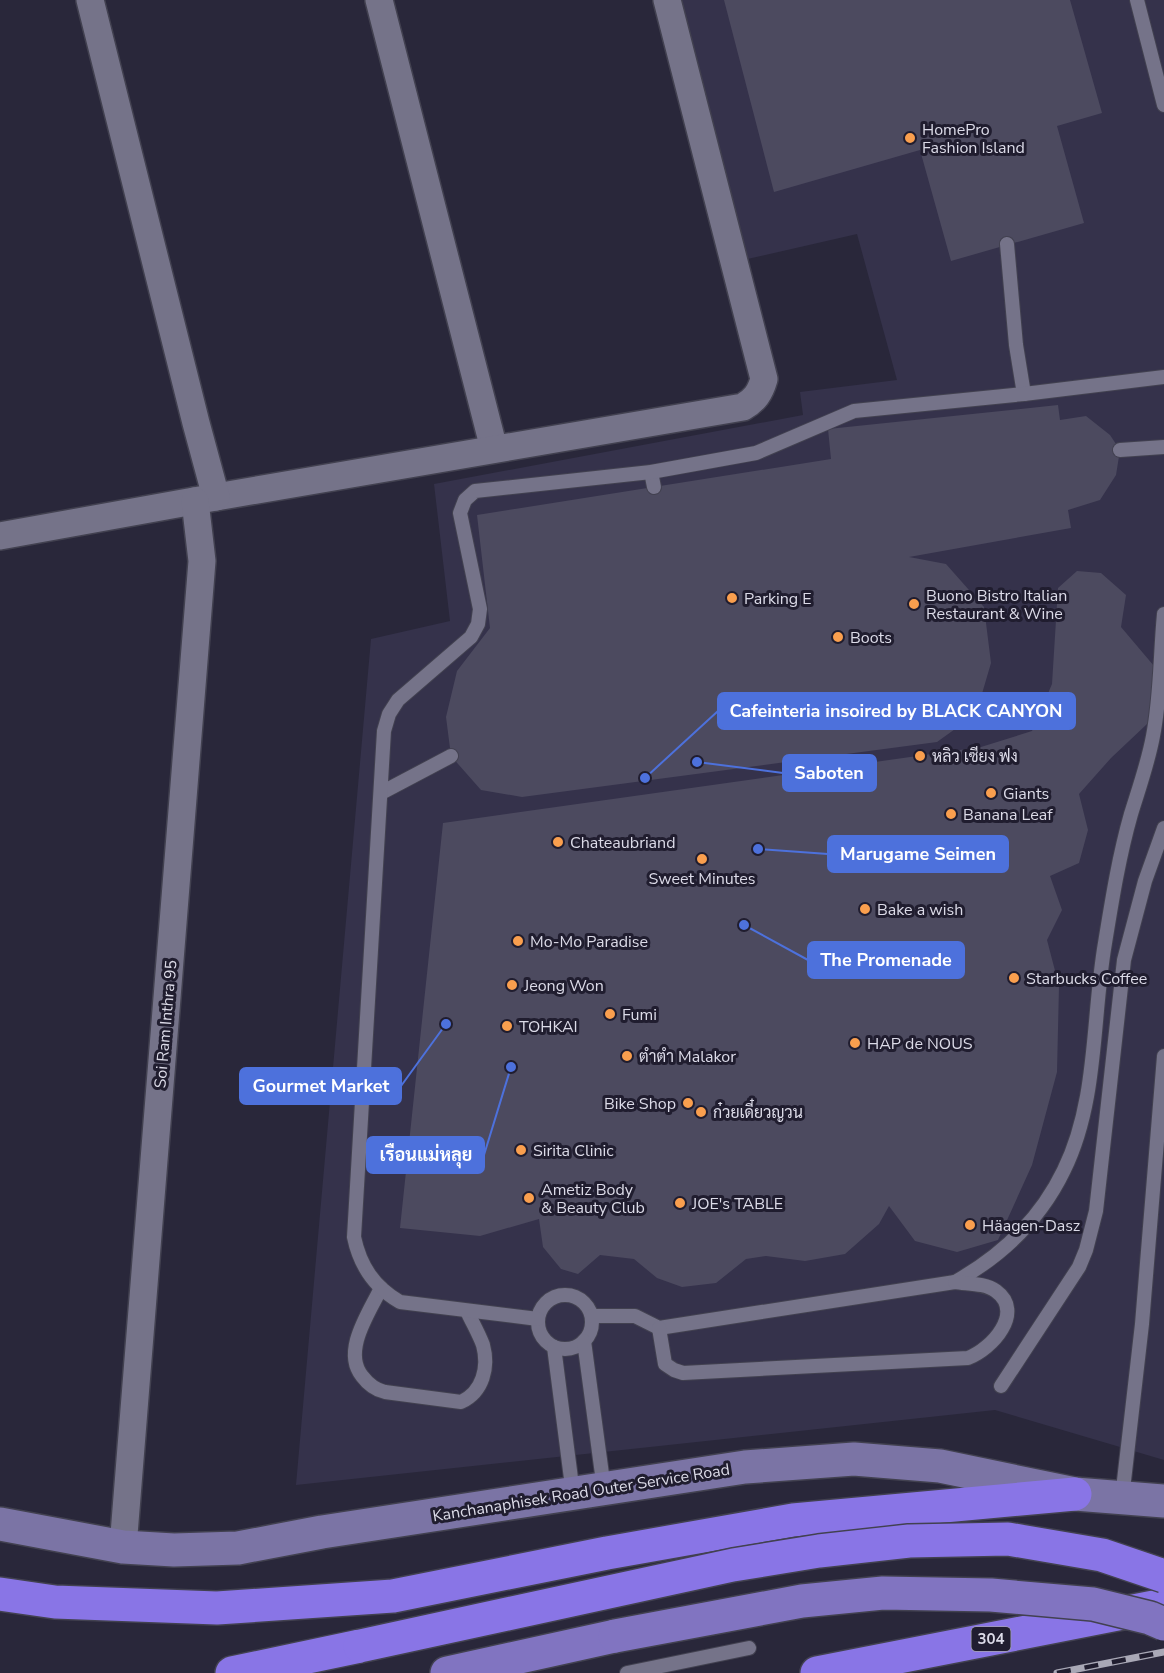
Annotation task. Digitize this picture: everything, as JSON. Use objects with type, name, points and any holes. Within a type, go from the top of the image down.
[{"type":"highway","points":[[0,1594],[55,1602],[217,1608],[393,1596],[607,1553],[793,1520],[1075,1494]]},
{"type":"highway","points":[[232,1673],[732,1565],[819,1551],[909,1541],[1008,1539],[1102,1555],[1164,1576]]},
{"type":"highway","name":"304","points":[[817,1673],[1164,1605]]},
{"type":"main road","name":"Kanchanaphisek Road Outer Service Road","points":[[0,1524],[123,1547],[174,1550],[238,1548],[322,1532],[745,1467],[854,1459],[940,1466],[1075,1494],[1164,1501]]},
{"type":"main road","points":[[447,1673],[615,1636],[802,1601],[883,1593],[990,1595],[1093,1604],[1150,1618],[1164,1624]]},
{"type":"street","name":"Soi Ram Inthra 95","points":[[90,0],[196,423],[206,499],[123,1547]]},
{"type":"street","points":[[379,0],[494,449]]},
{"type":"street","points":[[0,536],[743,407],[754,401],[765,379],[667,0]]},
{"type":"lane","points":[[1137,0],[1164,105]]},
{"type":"lane","points":[[1007,244],[1016,345],[1024,394]]},
{"type":"lane","points":[[538,1319],[402,1303],[375,1283],[358,1256],[354,1237],[384,732],[392,709],[403,696],[471,637],[478,624],[480,609],[460,513],[465,500],[475,491],[651,472],[756,453],[854,411],[1164,377]]},
{"type":"lane","points":[[1120,450],[1164,447]]},
{"type":"lane","points":[[651,472],[654,487]]},
{"type":"lane","points":[[955,1281],[978,1269],[1020,1235],[1064,1171],[1079,1127],[1087,1093],[1105,944],[1126,834],[1149,755],[1161,689],[1164,614]]},
{"type":"lane","points":[[381,793],[451,756]]},
{"type":"lane","points":[[1001,1386],[1079,1267],[1086,1250],[1096,1210],[1124,960],[1145,881],[1164,828]]},
{"type":"lane","points":[[1122,1498],[1142,1324],[1164,1056]]},
{"type":"lane","points":[[592,1316],[635,1316],[659,1328],[955,1281],[987,1286],[1005,1299],[1008,1305],[1001,1330],[982,1352],[968,1358],[683,1373],[665,1364],[659,1328]]},
{"type":"lane","points":[[381,1288],[358,1337],[354,1357],[356,1366],[365,1380],[385,1392],[461,1402],[472,1396],[480,1384],[485,1358],[483,1344],[466,1311]]},
{"type":"lane","points":[[569,1294],[586,1303],[592,1316],[591,1330],[584,1341],[571,1348],[554,1347],[542,1336],[538,1328],[538,1319],[545,1303],[560,1295],[569,1294]]},
{"type":"lane","points":[[584,1341],[588,1492]]},
{"type":"lane","points":[[554,1347],[588,1492]]},
{"type":"lane","points":[[627,1673],[749,1648]]},
{"type":"shaded area","points":[[675,0],[1164,0],[1164,1460],[995,1410],[296,1485],[371,639],[450,621],[434,484],[803,415],[800,392],[897,380],[857,234],[743,260]]},
{"type":"building","name":"HomePro Fashion Island","points":[[724,0],[1070,0],[1102,113],[1057,126],[1084,223],[951,261],[920,150],[774,192]]},
{"type":"building","name":"Parking E","points":[[1058,405],[1060,420],[1086,416],[1110,435],[1120,450],[1116,475],[1100,500],[1068,510],[1071,528],[909,557],[946,564],[984,607],[991,663],[976,714],[937,742],[522,797],[481,790],[451,756],[446,717],[457,671],[490,628],[477,515],[831,459],[828,429]]},
{"type":"building","points":[[1077,571],[1101,573],[1126,595],[1121,627],[1154,666],[1164,661],[1164,708],[1111,758],[1079,794],[1088,830],[1079,863],[1050,876],[1062,910],[1047,940],[1059,986],[1057,1072],[1032,1165],[998,1240],[957,1252],[915,1241],[889,1206],[879,1224],[845,1254],[805,1261],[766,1256],[746,1259],[716,1283],[682,1287],[657,1278],[634,1259],[600,1255],[578,1274],[561,1269],[543,1247],[539,1219],[480,1236],[400,1228],[443,823],[981,747],[1032,731],[1052,684],[1058,588]]},
{"type":"railway","points":[[1057,1673],[1164,1652]]},
{"type":"place","name":"HomePro Fashion Island","points":[[910,138]]},
{"type":"place","name":"Parking E","points":[[732,598]]},
{"type":"place","name":"Buono Bistro Italian Restaurant & Wine","points":[[914,604]]},
{"type":"place","name":"Boots","points":[[838,637]]},
{"type":"place","name":"หลิว เซียง ฟง","points":[[920,756]]},
{"type":"place","name":"Saboten","points":[[697,762]]},
{"type":"place","name":"Cafeinteria insoired by BLACK CANYON","points":[[645,778]]},
{"type":"place","name":"Giants","points":[[991,793]]},
{"type":"place","name":"Banana Leaf","points":[[951,814]]},
{"type":"place","name":"Chateaubriand","points":[[558,842]]},
{"type":"place","name":"Marugame Seimen","points":[[758,849]]},
{"type":"place","name":"Sweet Minutes","points":[[702,859]]},
{"type":"place","name":"Bake a wish","points":[[865,909]]},
{"type":"place","name":"The Promenade","points":[[744,925]]},
{"type":"place","name":"Mo-Mo Paradise","points":[[518,941]]},
{"type":"place","name":"Starbucks Coffee","points":[[1014,978]]},
{"type":"place","name":"Jeong Won","points":[[512,985]]},
{"type":"place","name":"Fumi","points":[[610,1014]]},
{"type":"place","name":"Gourmet Market","points":[[446,1024]]},
{"type":"place","name":"TOHKAI","points":[[507,1026]]},
{"type":"place","name":"HAP de NOUS","points":[[855,1043]]},
{"type":"place","name":"ตำตำ Malakor","points":[[627,1056]]},
{"type":"place","name":"เรือนแม่หลุย","points":[[511,1067]]},
{"type":"place","name":"Bike Shop","points":[[688,1103]]},
{"type":"place","name":"ก๋วยเดี๋ยวญวน","points":[[701,1112]]},
{"type":"place","name":"Sirita Clinic","points":[[521,1150]]},
{"type":"place","name":"Ametiz Body & Beauty Club","points":[[529,1198]]},
{"type":"place","name":"JOE's TABLE","points":[[680,1203]]},
{"type":"place","name":"Häagen-Dasz","points":[[970,1225]]}]
